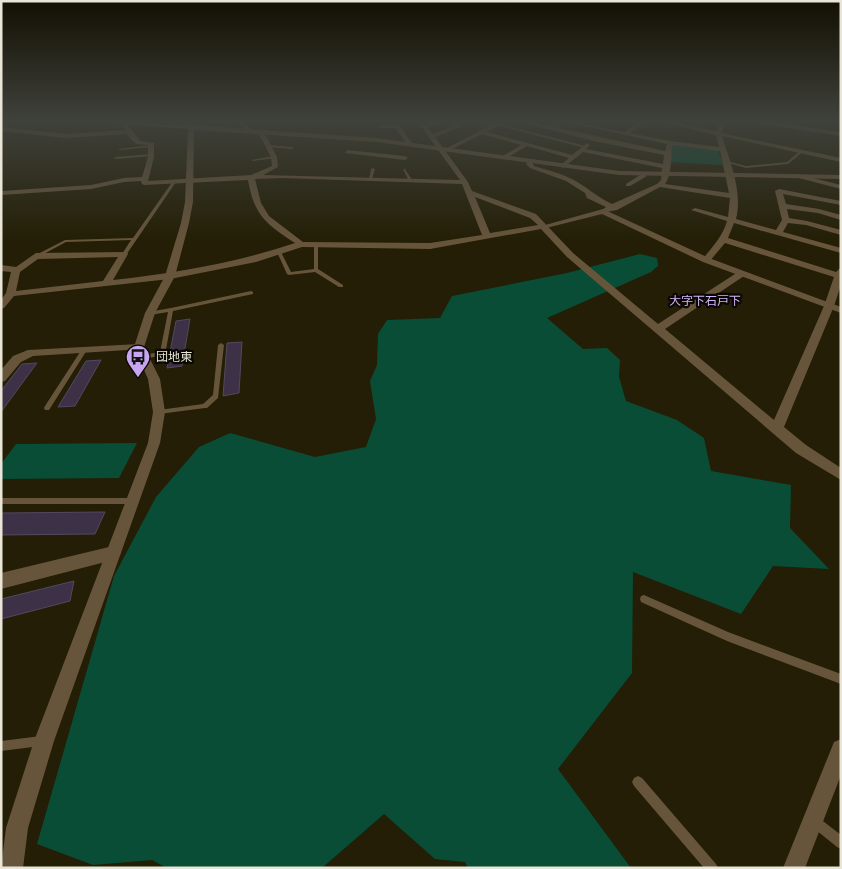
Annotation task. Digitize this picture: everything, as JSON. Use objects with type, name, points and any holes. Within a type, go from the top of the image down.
[{"type":"street","points":[[149,162],[144,183],[251,178],[465,182]]},
{"type":"street","points":[[12,868],[17,828],[44,741],[154,443],[159,412],[154,378],[141,352],[150,313],[170,276],[185,223],[189,202],[190,162]]},
{"type":"street","points":[[251,178],[275,167],[274,162]]},
{"type":"street","points":[[452,162],[470,193],[486,236]]},
{"type":"street","points":[[530,162],[529,164],[532,167],[568,180],[588,192],[590,196],[614,208]]},
{"type":"street","points":[[534,162],[643,174],[666,171],[731,175],[841,177]]},
{"type":"street","points":[[563,166],[568,162]]},
{"type":"street","points":[[630,162],[666,171]]},
{"type":"street","points":[[11,294],[170,276],[256,259],[301,244],[430,246],[542,227],[614,208],[659,185],[664,181],[667,162]]},
{"type":"street","points":[[706,260],[725,240],[734,220],[731,175],[727,162]]},
{"type":"street","points":[[628,185],[644,176],[643,174]]},
{"type":"street","points":[[797,176],[841,188]]},
{"type":"street","points":[[251,178],[256,204],[269,222],[301,244]]},
{"type":"street","points":[[1,193],[91,187],[124,180],[145,179]]},
{"type":"street","points":[[659,185],[732,196]]},
{"type":"street","points":[[779,233],[786,220],[778,192],[841,202]]},
{"type":"street","points":[[470,193],[534,216],[542,227],[570,254],[807,453],[841,475]]},
{"type":"street","points":[[782,206],[818,211],[841,218]]},
{"type":"street","points":[[695,210],[841,251]]},
{"type":"street","points":[[603,211],[706,260],[841,310]]},
{"type":"street","points":[[786,220],[807,223],[841,233]]},
{"type":"street","points":[[725,240],[840,273],[829,306],[778,428]]},
{"type":"street","points":[[106,284],[124,254]]},
{"type":"street","points":[[1,306],[11,294],[16,271],[36,256],[124,254]]},
{"type":"street","points":[[1,268],[11,268],[16,271]]},
{"type":"street","points":[[658,328],[741,274]]},
{"type":"street","points":[[1,378],[17,359],[32,353],[84,350],[141,352]]},
{"type":"street","points":[[1,581],[113,553]]},
{"type":"street","points":[[794,868],[841,749]]},
{"type":"lane","points":[[727,162],[746,167],[790,162]]},
{"type":"lane","points":[[370,179],[373,169]]},
{"type":"lane","points":[[404,170],[410,180]]},
{"type":"lane","points":[[124,254],[174,182]]},
{"type":"lane","points":[[36,256],[65,241],[135,239]]},
{"type":"lane","points":[[316,243],[316,270]]},
{"type":"lane","points":[[279,252],[289,274],[316,270],[341,286]]},
{"type":"lane","points":[[150,313],[251,293]]},
{"type":"lane","points":[[141,352],[163,354],[170,310]]},
{"type":"lane","points":[[159,412],[204,406],[216,396],[221,345]]},
{"type":"lane","points":[[47,408],[84,350]]},
{"type":"lane","points":[[1,501],[134,501]]},
{"type":"lane","points":[[644,599],[727,636],[841,678]]},
{"type":"lane","points":[[1,746],[44,741]]},
{"type":"lane","points":[[638,782],[712,868]]},
{"type":"lane","points":[[813,820],[841,843]]},
{"type":"green space","points":[[670,162],[722,162],[723,165]]},
{"type":"green space","points":[[640,254],[657,258],[658,266],[651,272],[547,318],[583,349],[607,348],[620,360],[619,377],[626,401],[677,420],[704,438],[711,471],[791,485],[790,528],[829,569],[773,566],[741,614],[633,572],[632,673],[558,769],[631,868],[468,868],[465,862],[435,859],[384,814],[322,868],[167,868],[152,860],[93,865],[37,844],[114,576],[156,497],[199,447],[230,433],[315,457],[366,447],[376,419],[370,381],[377,365],[378,334],[387,320],[440,318],[452,296],[567,273]]},
{"type":"green space","points":[[137,443],[119,478],[1,479],[1,464],[16,444]]},
{"type":"building","points":[[190,319],[182,366],[167,368],[176,321]]},
{"type":"building","points":[[242,342],[239,393],[223,396],[227,343]]},
{"type":"building","points":[[101,360],[75,406],[58,407],[86,361]]},
{"type":"building","points":[[37,363],[1,412],[1,391],[22,364]]},
{"type":"building","points":[[105,512],[95,534],[1,535],[1,513]]},
{"type":"building","points":[[74,581],[70,601],[1,619],[1,599]]},
{"type":"place","name":"団地東","points":[[138,378]]},
{"type":"district","name":"大字下石戸下","points":[[705,301]]}]
